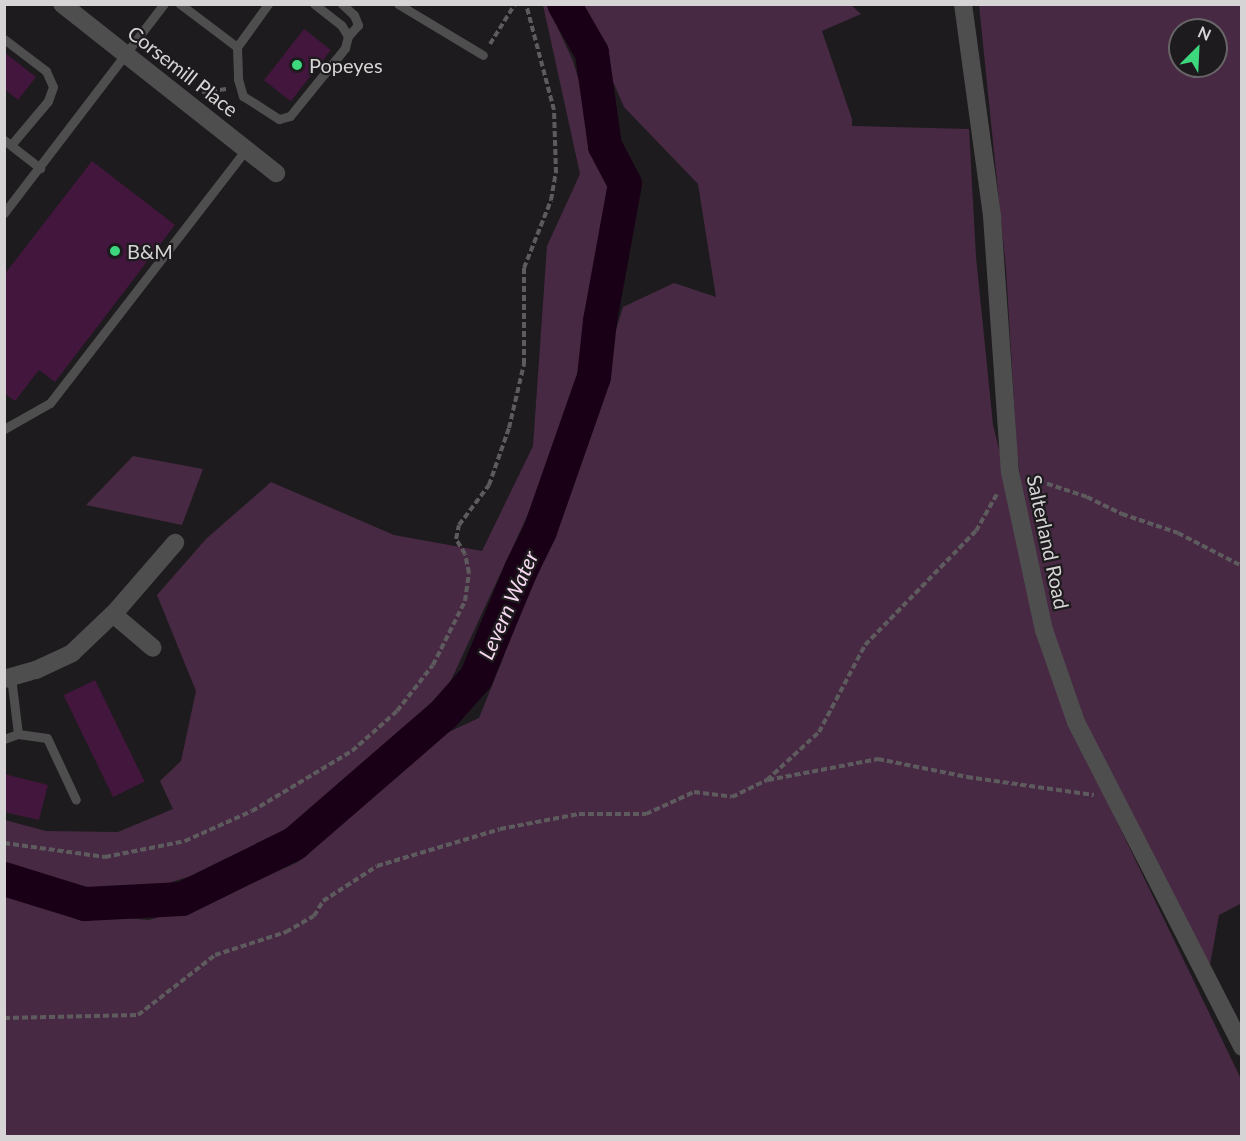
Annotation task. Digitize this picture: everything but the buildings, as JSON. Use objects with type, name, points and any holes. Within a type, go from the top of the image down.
[{"type":"street","name":"Corsemill Place","points":[[62,4],[276,173]]},
{"type":"street","name":"Salterland Road","points":[[963,4],[992,216],[1010,472],[1044,630],[1076,722],[1242,1047]]},
{"type":"street","points":[[8,678],[36,670],[72,653],[113,614],[175,543]]},
{"type":"street","points":[[113,614],[153,648]]},
{"type":"lane","points":[[4,213],[164,4]]},
{"type":"lane","points":[[180,4],[237,47]]},
{"type":"lane","points":[[268,4],[237,47],[240,87],[243,96],[279,119],[290,116],[345,48],[348,36],[358,25],[354,15],[342,4]]},
{"type":"lane","points":[[314,4],[341,25],[348,36]]},
{"type":"lane","points":[[399,4],[483,55]]},
{"type":"lane","points":[[4,39],[46,71],[53,87],[48,101],[8,142],[40,168]]},
{"type":"lane","points":[[4,429],[50,403],[246,149]]},
{"type":"lane","points":[[8,678],[18,734]]},
{"type":"lane","points":[[4,739],[18,734],[48,738],[76,800]]},
{"type":"path","points":[[483,55],[515,4]]},
{"type":"path","points":[[4,843],[105,857],[185,841],[252,811],[352,751],[397,711],[433,665],[465,601],[469,573],[465,554],[456,539],[459,525],[489,485],[509,428],[524,364],[524,268],[550,200],[556,173],[554,110],[526,4]]},
{"type":"path","points":[[175,93],[181,85],[192,93],[240,87]]},
{"type":"path","points":[[767,780],[819,732],[865,645],[976,531],[1010,472],[1087,497],[1122,514],[1178,533],[1242,566]]},
{"type":"path","points":[[4,1018],[138,1015],[215,956],[286,932],[314,916],[323,901],[377,866],[500,829],[579,814],[646,814],[694,792],[732,797],[767,780],[878,759],[967,777],[1115,798]]},
{"type":"shaded area","points":[[543,5],[547,5],[573,61],[609,183],[584,361],[546,475],[447,689],[284,838],[234,862],[150,889],[86,891],[5,862],[5,820],[46,831],[118,832],[173,809],[160,781],[181,761],[196,691],[157,595],[206,539],[271,482],[394,535],[482,551],[533,446],[547,246],[580,174]]},
{"type":"shaded area","points":[[580,5],[851,5],[861,14],[822,31],[852,119],[852,126],[969,129],[976,257],[993,425],[1066,716],[1241,1079],[1241,1136],[5,1136],[4,886],[76,914],[149,920],[209,903],[298,862],[427,742],[479,718],[502,661],[537,558],[567,489],[623,307],[674,283],[716,297],[698,184],[624,107]]},
{"type":"shaded area","points":[[979,5],[1241,5],[1242,903],[1219,915],[1209,970],[1110,776],[1059,662],[1024,509],[1017,451],[1006,269]]},
{"type":"shaded area","points":[[133,456],[203,469],[182,525],[86,505]]},
{"type":"waterway","name":"Levern Water","points":[[4,879],[85,904],[182,899],[294,844],[443,715],[476,678],[521,570],[540,531],[594,377],[600,321],[625,184],[605,146],[592,53],[564,4]]},
{"type":"place","name":"Popeyes","points":[[297,65]]},
{"type":"place","name":"B&M","points":[[115,251]]}]
